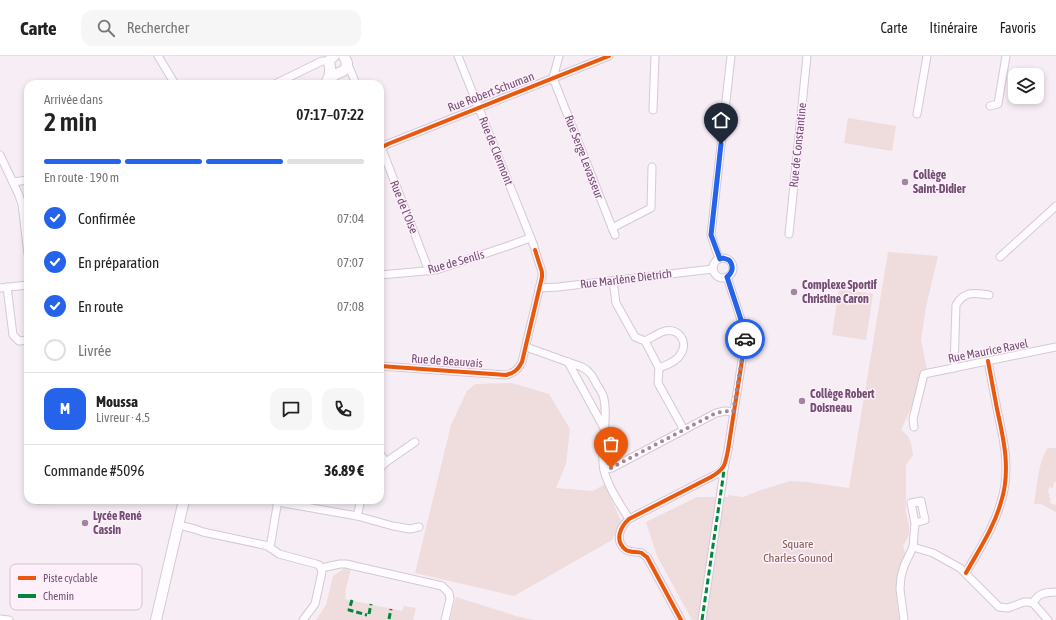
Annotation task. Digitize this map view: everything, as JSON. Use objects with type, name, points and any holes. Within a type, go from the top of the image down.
[{"type":"main road","points":[[329,80],[340,63]]},
{"type":"main road","points":[[156,620],[183,504]]},
{"type":"street","points":[[158,56],[173,80]]},
{"type":"street","name":"Rue de Clermont","points":[[458,56],[534,248],[542,272],[526,347],[518,370],[512,373]]},
{"type":"street","points":[[553,78],[560,56]]},
{"type":"street","name":"Rue Robert Schuman","points":[[384,145],[609,56]]},
{"type":"street","points":[[653,110],[655,56]]},
{"type":"street","points":[[720,259],[711,235],[731,56]]},
{"type":"street","name":"Rue de Constantine","points":[[789,234],[807,56]]},
{"type":"street","points":[[918,114],[927,56]]},
{"type":"street","points":[[990,106],[998,104],[1006,56]]},
{"type":"street","points":[[282,80],[322,61],[340,63],[353,76],[354,80]]},
{"type":"street","name":"Rue Serge Levasseur","points":[[553,78],[615,235]]},
{"type":"street","points":[[0,155],[18,193],[24,210]]},
{"type":"street","name":"Rue de l'Oise","points":[[384,156],[429,271]]},
{"type":"street","points":[[612,228],[651,208],[652,167]]},
{"type":"street","points":[[13,182],[24,181]]},
{"type":"street","points":[[1000,257],[1056,206]]},
{"type":"street","name":"Rue de Senlis","points":[[384,275],[436,270],[530,238]]},
{"type":"street","points":[[720,259],[726,259],[731,263],[731,272],[727,277],[724,278],[718,276],[715,274],[713,269],[715,263],[720,259]]},
{"type":"street","name":"Rue Marlène Dietrich","points":[[539,288],[713,269]]},
{"type":"street","points":[[702,620],[724,468],[746,335],[727,277]]},
{"type":"street","points":[[613,281],[616,303],[635,337],[645,341],[659,368],[658,383],[684,430]]},
{"type":"street","points":[[24,285],[4,287],[13,335],[19,341],[24,340]]},
{"type":"street","points":[[954,368],[956,304],[965,295],[975,293],[989,295]]},
{"type":"street","points":[[645,341],[665,331],[676,333],[683,339],[684,344],[680,356],[659,368]]},
{"type":"street","points":[[526,347],[589,370],[594,378],[604,397],[605,409],[602,455],[604,469],[608,481],[629,519]]},
{"type":"street","name":"Rue Maurice Ravel","points":[[914,427],[913,419],[924,374],[1056,347]]},
{"type":"street","points":[[966,573],[995,518],[1006,484],[1007,469],[1004,447],[988,361]]},
{"type":"street","points":[[568,362],[604,429]]},
{"type":"street","name":"Rue de Beauvais","points":[[384,366],[506,375],[512,373]]},
{"type":"street","points":[[604,469],[612,468],[716,413],[725,411],[733,412]]},
{"type":"street","points":[[384,459],[386,462],[415,442]]},
{"type":"street","points":[[681,620],[647,557],[642,553],[626,550],[619,538],[620,530],[623,524],[629,519],[719,473],[724,468]]},
{"type":"street","points":[[270,548],[277,504]]},
{"type":"street","points":[[294,504],[357,516],[393,526],[410,529],[419,527]]},
{"type":"street","points":[[357,516],[360,504]]},
{"type":"street","points":[[904,620],[900,589],[901,577],[904,566],[913,547],[915,523]]},
{"type":"street","points":[[178,525],[264,545],[279,554],[319,565],[322,572],[315,604],[303,620]]},
{"type":"street","points":[[913,547],[933,552],[960,568],[999,607],[1008,608],[1024,602],[1032,603],[1048,620]]},
{"type":"street","points":[[321,568],[346,564],[442,586],[449,593],[450,599],[445,620]]},
{"type":"street","points":[[1032,603],[1042,594],[1056,592]]},
{"type":"street","points":[[0,619],[9,620]]},
{"type":"green space","points":[[848,118],[896,126],[892,151],[844,143]]},
{"type":"green space","name":"Square Charles Gounod","points":[[888,252],[938,256],[926,307],[921,340],[927,369],[921,370],[915,400],[901,430],[908,436],[913,455],[906,465],[906,512],[909,525],[909,535],[903,546],[905,553],[898,582],[897,603],[900,620],[692,620],[657,556],[646,522],[697,497],[728,497],[728,495],[743,497],[790,481],[849,488]]},
{"type":"green space","points":[[839,289],[873,294],[866,340],[832,335]]},
{"type":"green space","points":[[512,383],[549,394],[570,429],[566,464],[556,488],[593,491],[605,484],[621,521],[612,540],[514,596],[415,573],[451,425],[467,391],[475,384]]},
{"type":"green space","points":[[1048,448],[1056,448],[1056,482],[1054,482],[1053,488],[1049,487],[1048,493],[1050,494],[1049,497],[1051,499],[1050,503],[1056,505],[1056,512],[1041,504],[1034,504],[1040,467]]},
{"type":"green space","points":[[36,504],[60,504],[36,505]]},
{"type":"green space","points":[[345,568],[351,569],[345,599],[402,611],[404,606],[416,608],[413,620],[316,620],[326,605],[333,576]]},
{"type":"green space","points":[[456,597],[516,616],[534,620],[450,620]]},
{"type":"marked path","points":[[702,620],[724,468]]},
{"type":"marked path","points":[[352,600],[349,610],[367,615]]},
{"type":"marked path","points":[[369,614],[371,604]]},
{"type":"marked path","points":[[389,619],[391,609]]},
{"type":"cycle path","points":[[384,146],[609,56]]},
{"type":"cycle path","points":[[384,366],[506,375],[516,371],[522,362],[542,277],[542,272],[535,250]]},
{"type":"cycle path","points":[[681,620],[647,557],[642,553],[626,550],[622,546],[619,538],[623,526],[629,519],[711,477],[719,472],[724,466],[728,450],[746,335],[727,277]]},
{"type":"cycle path","points":[[966,573],[998,512],[1006,479],[1004,444],[988,361]]},
{"type":"way so far","points":[[611,468],[716,413],[725,411],[733,412],[745,339]]},
{"type":"place","name":"Collège Saint-Didier","points":[[905,182]]},
{"type":"place","name":"Complexe Sportif Christine Caron","points":[[794,292]]},
{"type":"place","name":"Collège Robert Doisneau","points":[[802,401]]},
{"type":"place","name":"Lycée René Cassin","points":[[85,523]]},
{"type":"route","points":[[721,144],[711,235],[720,259],[723,258],[729,260],[732,266],[730,275],[727,277],[746,335],[745,339]]}]
